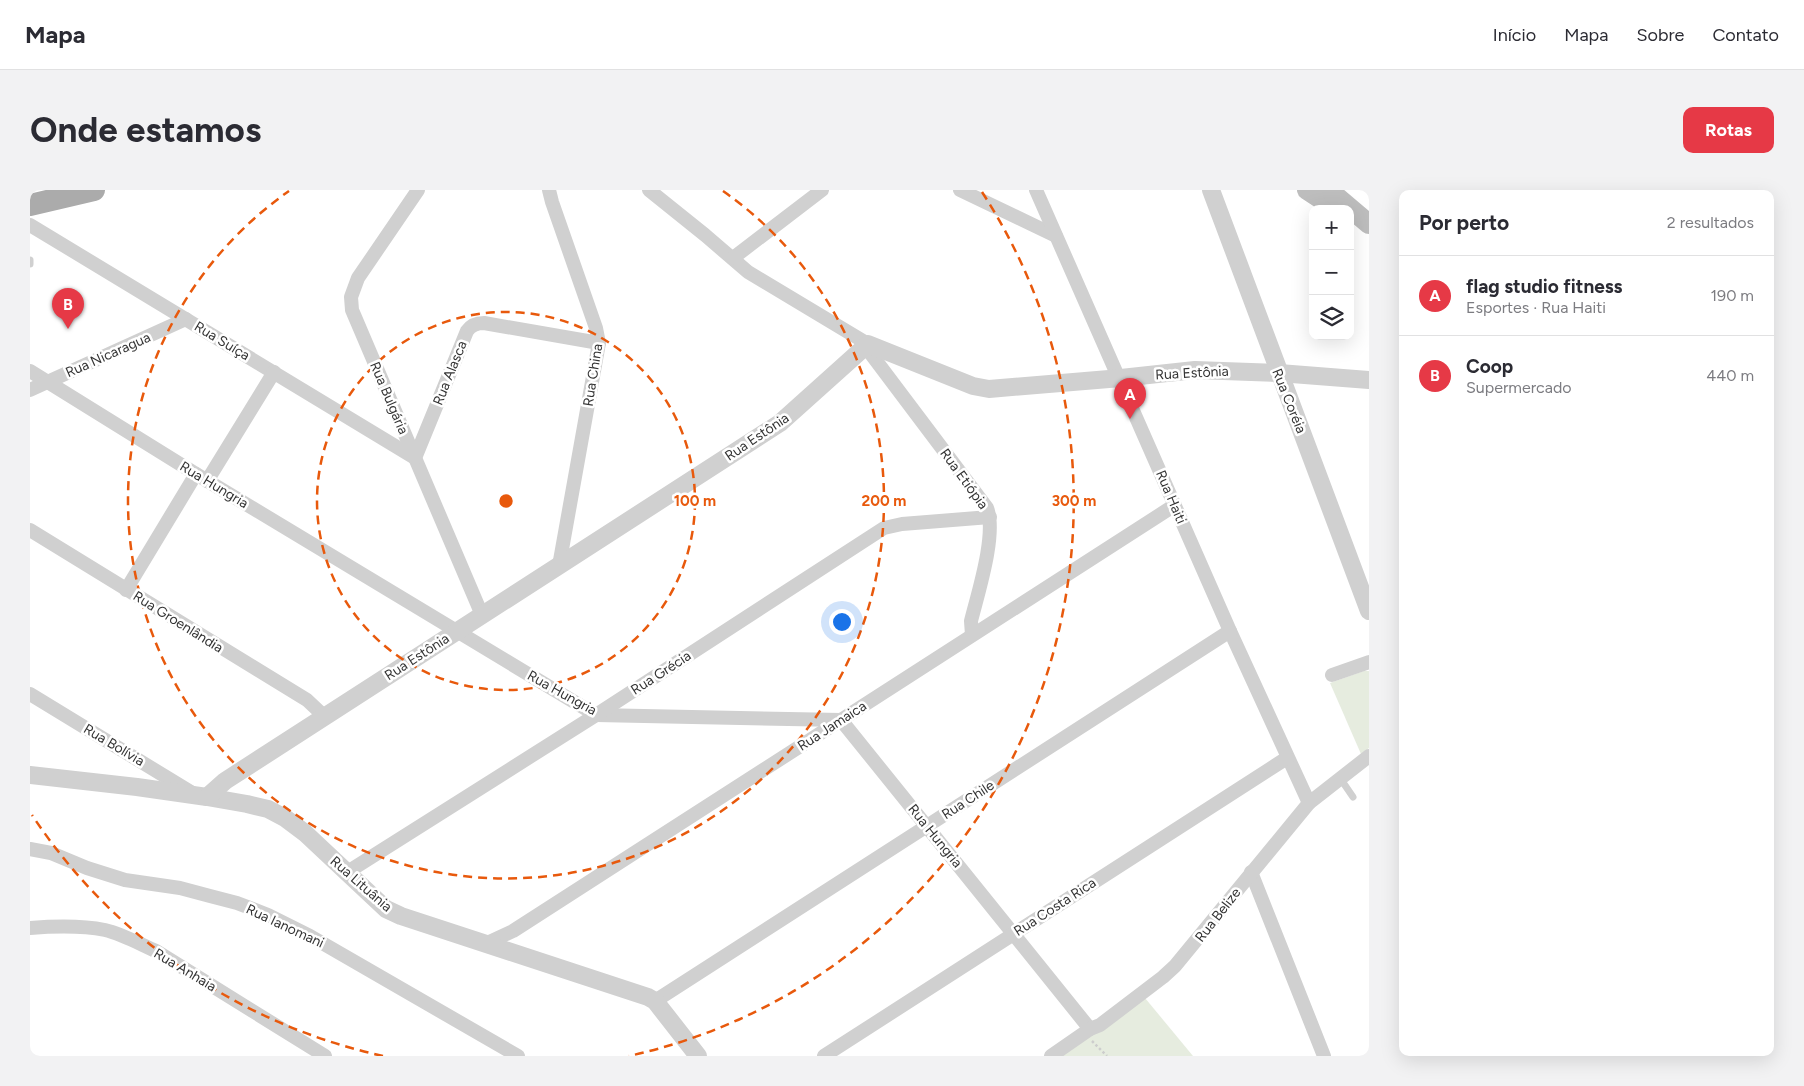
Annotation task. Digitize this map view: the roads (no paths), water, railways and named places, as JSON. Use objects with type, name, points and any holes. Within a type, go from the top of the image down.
[{"type":"main road","points":[[30,205],[94,190]]},
{"type":"main road","points":[[1307,190],[1330,205]]},
{"type":"main road","points":[[1332,190],[1337,197],[1369,225]]},
{"type":"main road","points":[[1354,218],[1369,225]]},
{"type":"street","name":"Rua Bulgária","points":[[418,190],[358,278],[351,297],[355,317],[482,615]]},
{"type":"street","name":"Rua China","points":[[549,190],[596,328],[599,343],[559,566]]},
{"type":"street","name":"Rua Etiópia","points":[[649,190],[748,272],[866,345],[987,508],[990,517],[990,537],[971,621],[972,636]]},
{"type":"street","points":[[733,258],[822,190]]},
{"type":"street","points":[[960,190],[1056,236]]},
{"type":"street","name":"Rua Haiti","points":[[1036,190],[1121,378],[1230,631],[1309,803]]},
{"type":"street","name":"Rua Coréia","points":[[1211,190],[1369,611]]},
{"type":"street","name":"Rua Suíça","points":[[30,225],[415,458]]},
{"type":"street","name":"Rua Nicaragua","points":[[30,390],[186,319]]},
{"type":"street","name":"Rua Alasca","points":[[415,458],[467,331],[471,326],[484,323],[599,343]]},
{"type":"street","name":"Rua Estônia","points":[[203,796],[780,423],[866,345],[980,388],[995,389],[1195,370],[1279,372],[1369,380]]},
{"type":"street","name":"Rua Hungria","points":[[30,371],[202,478],[596,715],[841,720],[1014,934],[1087,1031]]},
{"type":"street","points":[[126,590],[274,372]]},
{"type":"street","name":"Rua Jamaica","points":[[487,943],[513,931],[1175,505]]},
{"type":"street","name":"Rua Grécia","points":[[346,873],[596,715],[884,528],[902,524],[990,517]]},
{"type":"street","name":"Rua Groenlândia","points":[[30,530],[307,700],[324,716]]},
{"type":"street","name":"Rua Chile","points":[[655,1001],[1230,631]]},
{"type":"street","points":[[1332,675],[1369,662]]},
{"type":"street","name":"Rua Bolívia","points":[[30,694],[203,796]]},
{"type":"street","name":"Rua Belize","points":[[1051,1056],[1087,1031],[1100,1025],[1176,966],[1309,803],[1369,756]]},
{"type":"street","name":"Rua Costa Rica","points":[[824,1056],[1287,758]]},
{"type":"street","name":"Rua Lituânia","points":[[30,775],[203,796],[268,810],[285,818],[305,833],[378,902],[393,912],[639,993],[655,1001],[698,1056]]},
{"type":"street","name":"Rua Ianomani","points":[[30,849],[52,853],[87,868],[125,880],[180,888],[237,903],[268,915],[310,936],[518,1056]]},
{"type":"street","points":[[1251,872],[1324,1056]]},
{"type":"street","name":"Rua Anhaia","points":[[30,928],[51,926],[80,927],[106,931],[132,940],[156,951],[324,1056]]},
{"type":"lane","points":[[1340,778],[1353,797]]},
{"type":"place","name":"Coop","points":[[68,329]]},
{"type":"place","name":"flag studio fitness","points":[[1130,419]]}]
